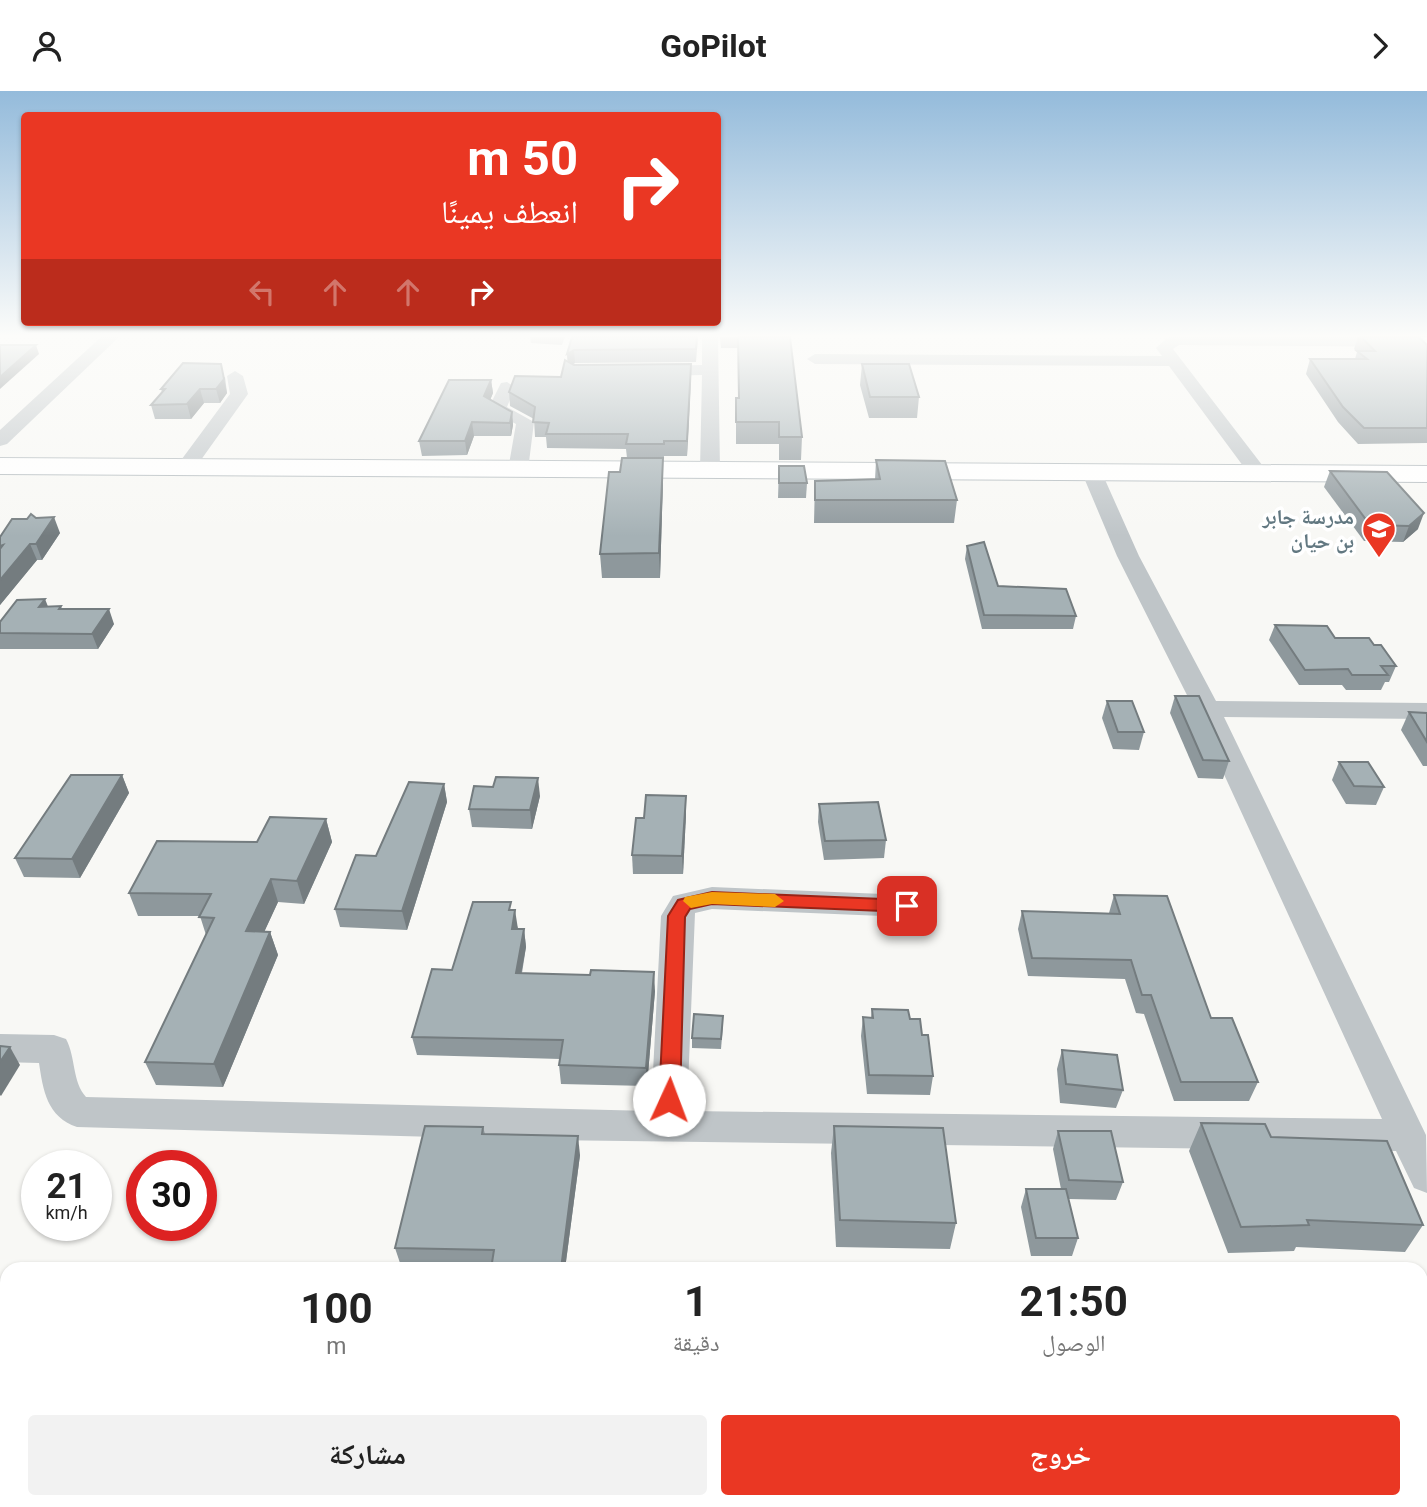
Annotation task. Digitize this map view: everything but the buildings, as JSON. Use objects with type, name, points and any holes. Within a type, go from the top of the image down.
[{"type":"main road","points":[[0,466],[1420,475]]},
{"type":"street","points":[[0,440],[40,403]]},
{"type":"street","points":[[186,467],[232,403]]},
{"type":"street","points":[[500,403],[497,409],[525,422],[518,470]]},
{"type":"street","points":[[709,403],[710,470]]},
{"type":"street","points":[[1206,403],[1259,474]]},
{"type":"street","points":[[1092,473],[1128,556],[1207,709],[1285,880],[1427,1176]]},
{"type":"street","points":[[1207,709],[1427,711]]},
{"type":"street","points":[[668,1127],[677,916],[684,904],[712,898],[907,906]]},
{"type":"street","points":[[0,1048],[54,1049],[62,1095],[76,1112],[668,1127],[1409,1135]]},
{"type":"slow traffic","points":[[691,901],[712,898],[775,901]]},
{"type":"place","name":"مدرسة جابر بن حيان","points":[[1379,559]]},
{"type":"route","points":[[669,1100],[677,916],[684,904],[712,898],[907,906]]}]
